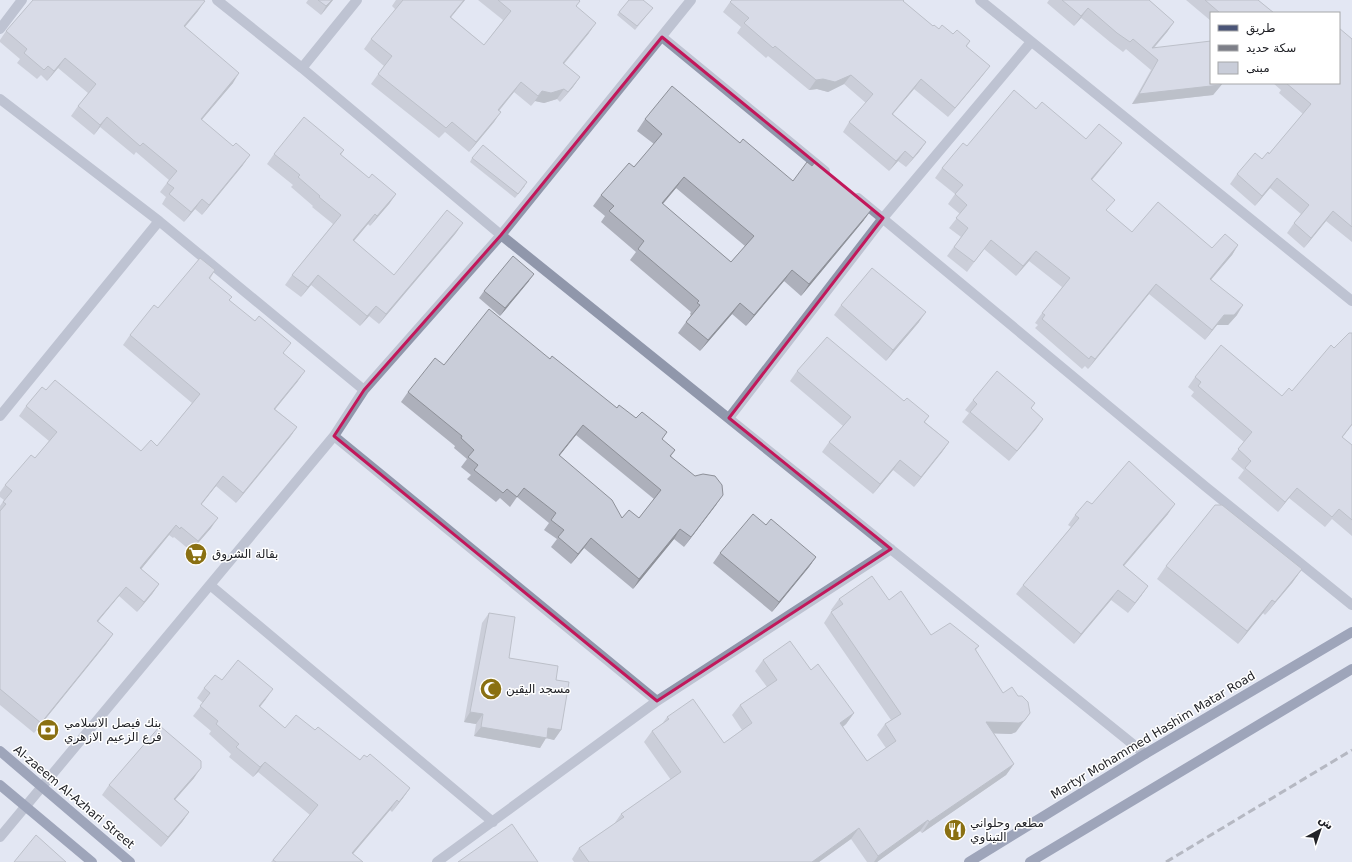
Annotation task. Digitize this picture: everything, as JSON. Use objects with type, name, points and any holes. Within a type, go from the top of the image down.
[{"type":"main road","name":"Martyr Mohammed Hashim Matar Road","points":[[969,862],[1144,754],[1352,632]]},
{"type":"main road","points":[[1030,862],[1352,669]]},
{"type":"main road","name":"Al-zaeem Al-Azhari Street","points":[[0,751],[130,862]]},
{"type":"main road","points":[[0,785],[92,862]]},
{"type":"street","points":[[0,29],[22,0]]},
{"type":"street","points":[[217,0],[302,68],[501,235],[1144,754]]},
{"type":"street","points":[[302,68],[357,0]]},
{"type":"street","points":[[0,837],[334,436],[364,390],[501,235],[691,0]]},
{"type":"street","points":[[980,0],[1350,295]]},
{"type":"street","points":[[662,37],[834,178]]},
{"type":"street","points":[[729,418],[883,218],[1031,42]]},
{"type":"street","points":[[0,99],[159,221],[364,390]]},
{"type":"street","points":[[852,193],[1200,482],[1352,605]]},
{"type":"street","points":[[0,416],[159,221]]},
{"type":"street","points":[[334,436],[657,701]]},
{"type":"street","points":[[438,862],[657,701],[891,549]]},
{"type":"street","points":[[210,585],[492,822]]},
{"type":"highlighted area","points":[[662,37],[883,218],[729,418],[891,549],[657,701],[334,436],[364,390],[501,235]]},
{"type":"building","points":[[33,0],[205,1],[184,26],[239,73],[201,119],[233,146],[236,143],[250,155],[209,205],[202,199],[191,212],[169,194],[174,188],[167,183],[177,171],[143,143],[140,146],[107,117],[100,125],[78,106],[96,84],[65,58],[54,71],[48,66],[44,70],[24,53],[27,49],[6,31]]},
{"type":"building","points":[[318,0],[332,0],[326,6]]},
{"type":"building","points":[[403,0],[464,0],[450,17],[484,45],[511,11],[498,0],[579,0],[580,1],[576,6],[596,23],[563,63],[580,77],[568,92],[564,89],[551,93],[542,91],[538,96],[521,82],[498,110],[501,112],[476,142],[452,122],[446,128],[378,74],[392,56],[371,39]]},
{"type":"building","points":[[629,0],[643,0],[653,8],[637,26],[619,12]]},
{"type":"building","points":[[732,0],[904,0],[903,1],[933,26],[934,25],[939,29],[942,25],[953,34],[957,30],[970,41],[966,46],[990,66],[955,108],[921,79],[892,114],[926,142],[913,158],[905,151],[896,161],[849,122],[873,94],[851,75],[835,82],[823,79],[816,80],[775,46],[773,48],[744,23],[749,18],[730,2]]},
{"type":"building","points":[[1062,0],[1149,0],[1174,22],[1152,48],[1210,41],[1210,84],[1221,84],[1139,94],[1158,60],[1133,39],[1130,42],[1117,33],[1088,8],[1081,16]]},
{"type":"building","points":[[1205,0],[1258,0],[1273,12],[1219,12]]},
{"type":"building","points":[[1340,29],[1352,39],[1352,227],[1333,211],[1311,238],[1294,223],[1309,205],[1277,178],[1262,196],[1237,174],[1255,153],[1262,159],[1268,152],[1269,154],[1311,104],[1287,84],[1340,84]]},
{"type":"building","points":[[672,86],[740,143],[743,139],[793,181],[807,162],[812,166],[815,162],[872,209],[809,284],[792,270],[754,315],[740,303],[708,340],[686,322],[700,305],[697,303],[699,301],[638,249],[644,241],[609,211],[614,206],[601,195],[629,163],[634,167],[662,134],[645,119]],"holes":[[[684,177],[754,236],[731,262],[662,203]]]},
{"type":"building","points":[[1014,90],[1036,109],[1042,102],[1086,139],[1099,124],[1122,143],[1091,179],[1115,200],[1106,210],[1132,232],[1158,202],[1212,248],[1225,234],[1238,245],[1210,279],[1243,305],[1234,315],[1224,315],[1212,330],[1156,284],[1095,359],[1091,356],[1089,359],[1042,319],[1045,315],[1042,313],[1070,278],[1036,251],[1023,266],[991,240],[974,262],[954,247],[968,228],[956,218],[967,205],[955,194],[963,185],[942,168],[963,143],[967,146]]},
{"type":"building","points":[[304,117],[344,150],[340,154],[369,178],[372,174],[396,194],[377,216],[375,214],[353,240],[394,275],[447,210],[463,223],[386,314],[376,306],[367,316],[318,275],[308,287],[292,275],[341,215],[298,177],[300,175],[274,154]]},
{"type":"building","points":[[483,145],[527,182],[518,194],[472,158]]},
{"type":"building","points":[[513,256],[534,274],[505,308],[484,291]]},
{"type":"building","points":[[200,258],[215,270],[209,278],[232,297],[229,300],[255,321],[259,316],[291,343],[283,353],[305,371],[274,409],[297,427],[243,493],[223,476],[201,504],[218,518],[198,541],[181,527],[180,529],[176,525],[140,568],[159,584],[144,602],[126,587],[97,621],[113,634],[41,723],[0,689],[0,511],[6,504],[3,502],[12,491],[5,485],[31,455],[35,458],[57,432],[26,406],[42,387],[46,390],[55,380],[141,451],[151,440],[157,446],[200,394],[130,335],[154,305],[158,308]]},
{"type":"building","points":[[872,268],[926,312],[893,350],[841,305]]},
{"type":"building","points":[[489,309],[550,359],[552,356],[617,408],[619,405],[636,418],[642,412],[667,432],[662,439],[675,450],[670,456],[695,476],[703,474],[715,476],[722,485],[723,495],[691,537],[680,529],[639,579],[591,538],[578,554],[558,537],[564,530],[551,520],[556,513],[524,488],[517,497],[507,489],[503,493],[474,470],[478,465],[468,457],[474,450],[461,438],[462,436],[408,392],[435,358],[444,365]],"holes":[[[583,425],[661,490],[639,518],[629,510],[622,518],[612,500],[559,455]]]},
{"type":"building","points":[[1349,333],[1352,333],[1352,424],[1342,437],[1352,445],[1352,520],[1339,509],[1332,517],[1297,488],[1285,502],[1245,468],[1251,461],[1238,449],[1252,432],[1198,386],[1201,382],[1195,377],[1221,345],[1282,396],[1289,388],[1292,391],[1331,345],[1334,348]]},
{"type":"building","points":[[827,337],[904,401],[907,398],[929,416],[924,422],[949,442],[921,477],[900,460],[880,484],[829,442],[851,417],[797,371]]},
{"type":"building","points":[[997,371],[1035,403],[1031,408],[1043,419],[1017,451],[970,412],[977,404],[973,400]]},
{"type":"building","points":[[1129,461],[1175,504],[1123,565],[1148,586],[1135,603],[1118,590],[1081,634],[1023,585],[1079,518],[1075,515],[1087,501],[1092,504]]},
{"type":"building","points":[[1215,505],[1222,505],[1302,569],[1275,602],[1272,600],[1247,631],[1166,566]]},
{"type":"building","points":[[753,514],[766,525],[771,519],[816,557],[779,602],[720,553]]},
{"type":"building","points":[[872,576],[889,600],[901,591],[931,635],[950,623],[979,646],[975,649],[1003,693],[1012,687],[1018,696],[1022,696],[1028,702],[1030,713],[1024,721],[1019,723],[986,722],[1014,764],[929,822],[928,820],[878,856],[859,828],[812,862],[589,862],[579,848],[624,817],[621,814],[681,772],[652,731],[669,719],[667,717],[693,699],[724,743],[752,723],[740,705],[777,680],[763,660],[790,641],[811,670],[818,664],[854,713],[840,723],[867,761],[896,741],[885,724],[901,714],[831,612],[843,604],[839,599]]},
{"type":"building","points":[[489,613],[515,617],[509,658],[558,666],[556,680],[569,682],[561,730],[548,728],[547,738],[481,727],[483,714],[470,712]]},
{"type":"building","points":[[238,660],[273,689],[259,706],[285,728],[296,715],[315,730],[318,727],[360,760],[364,755],[367,757],[370,754],[410,788],[399,802],[397,800],[352,853],[363,862],[276,862],[273,860],[318,805],[265,762],[260,767],[236,747],[239,744],[216,724],[218,721],[200,706],[210,693],[204,688],[215,675],[222,680]]},
{"type":"building","points":[[160,726],[201,761],[201,768],[174,799],[189,812],[168,837],[109,785]]},
{"type":"building","points":[[512,824],[538,862],[458,862]]},
{"type":"building","points":[[36,835],[66,862],[14,862]]},
{"type":"railway","points":[[1166,862],[1352,750]]},
{"type":"place","name":"بقالة الشروق","points":[[196,554]]},
{"type":"place","name":"مسجد اليقين","points":[[491,689]]},
{"type":"place","name":"بنك فيصل الاسلامي فرع الزعيم الازهري","points":[[48,730]]},
{"type":"place","name":"مطعم وحلواني التيناوي","points":[[955,830]]}]
